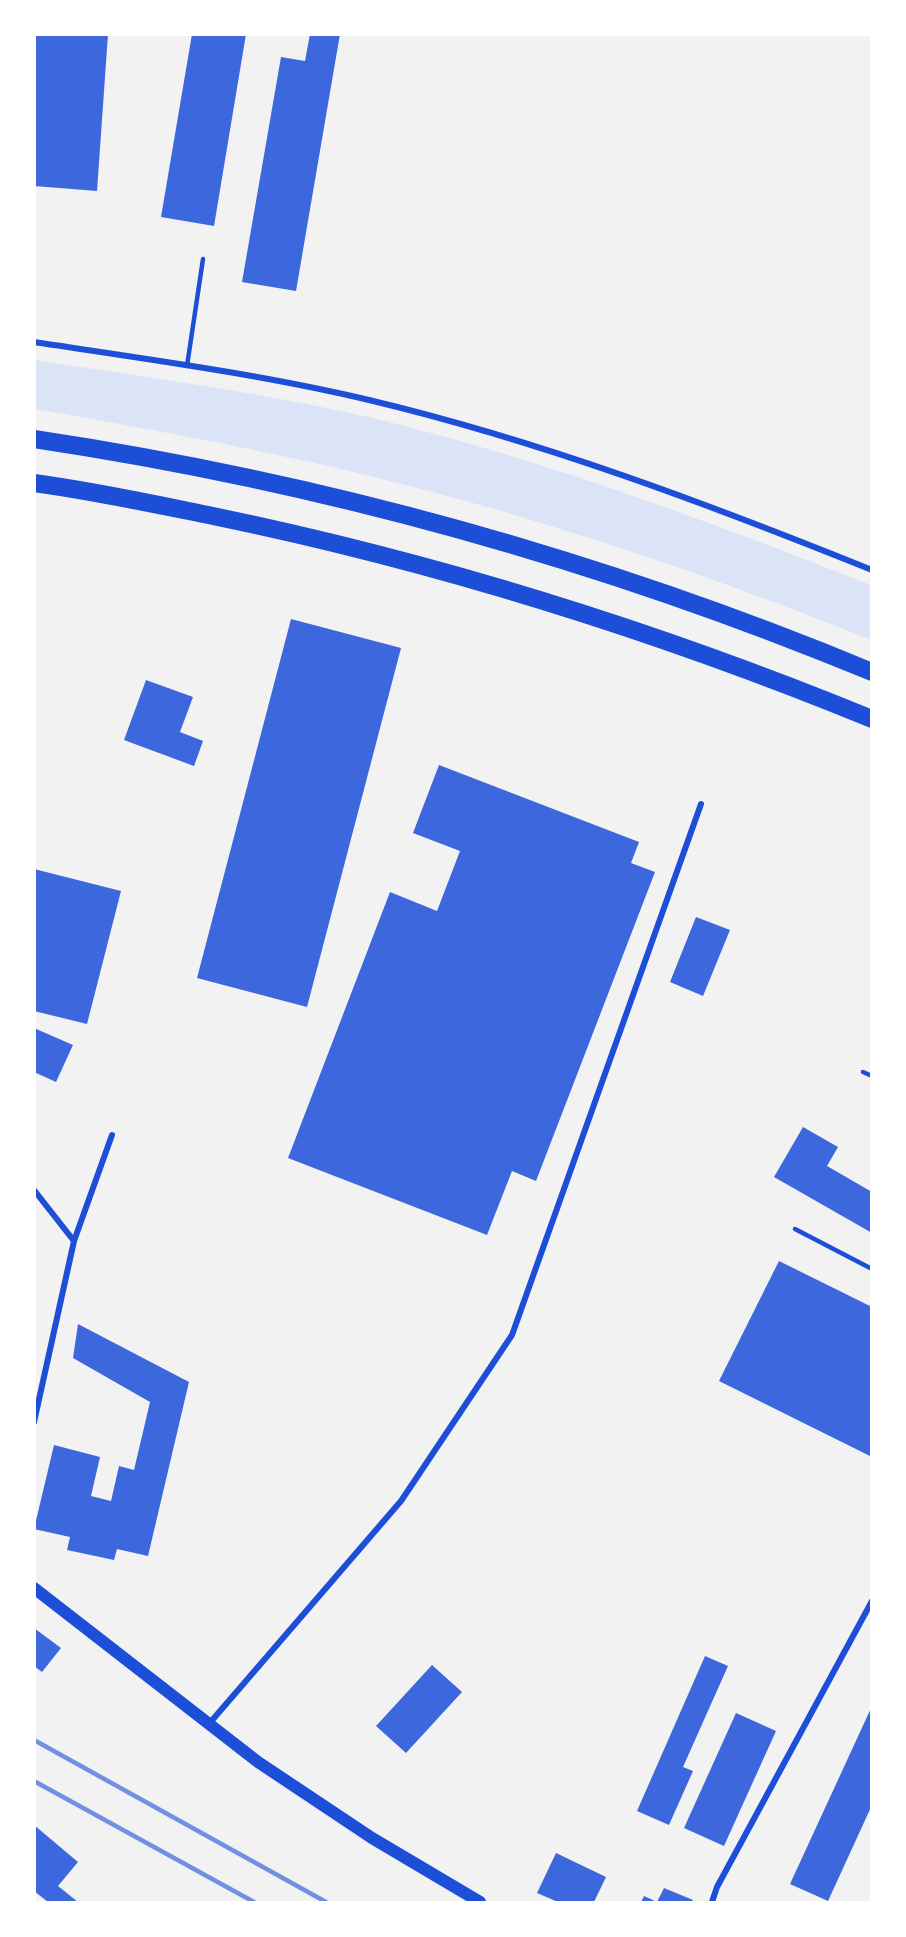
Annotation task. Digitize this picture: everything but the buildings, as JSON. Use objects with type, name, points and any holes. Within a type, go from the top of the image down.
[{"type":"highway","points":[[34,439],[253,479],[434,523],[637,585],[742,621],[872,672]]},
{"type":"highway","points":[[34,483],[238,521],[418,564],[682,645],[872,719]]},
{"type":"main road","points":[[34,1588],[208,1726],[319,1804],[480,1902]]},
{"type":"street","points":[[34,342],[250,375],[371,400],[540,448],[628,477],[872,570]]},
{"type":"street","points":[[208,1726],[401,1501],[512,1335],[701,804]]},
{"type":"street","points":[[34,1422],[75,1241],[112,1135]]},
{"type":"street","points":[[34,1190],[75,1241]]},
{"type":"street","points":[[712,1902],[717,1887],[872,1601]]},
{"type":"lane","points":[[187,366],[203,259]]},
{"type":"lane","points":[[862,1072],[872,1076]]},
{"type":"lane","points":[[795,1228],[872,1269]]},
{"type":"shaded area","points":[[35,360],[220,388],[359,415],[464,442],[640,498],[871,585],[871,640],[671,565],[467,501],[292,458],[35,409]]},
{"type":"railway","points":[[34,1740],[326,1902]]},
{"type":"railway","points":[[34,1781],[254,1902]]}]
